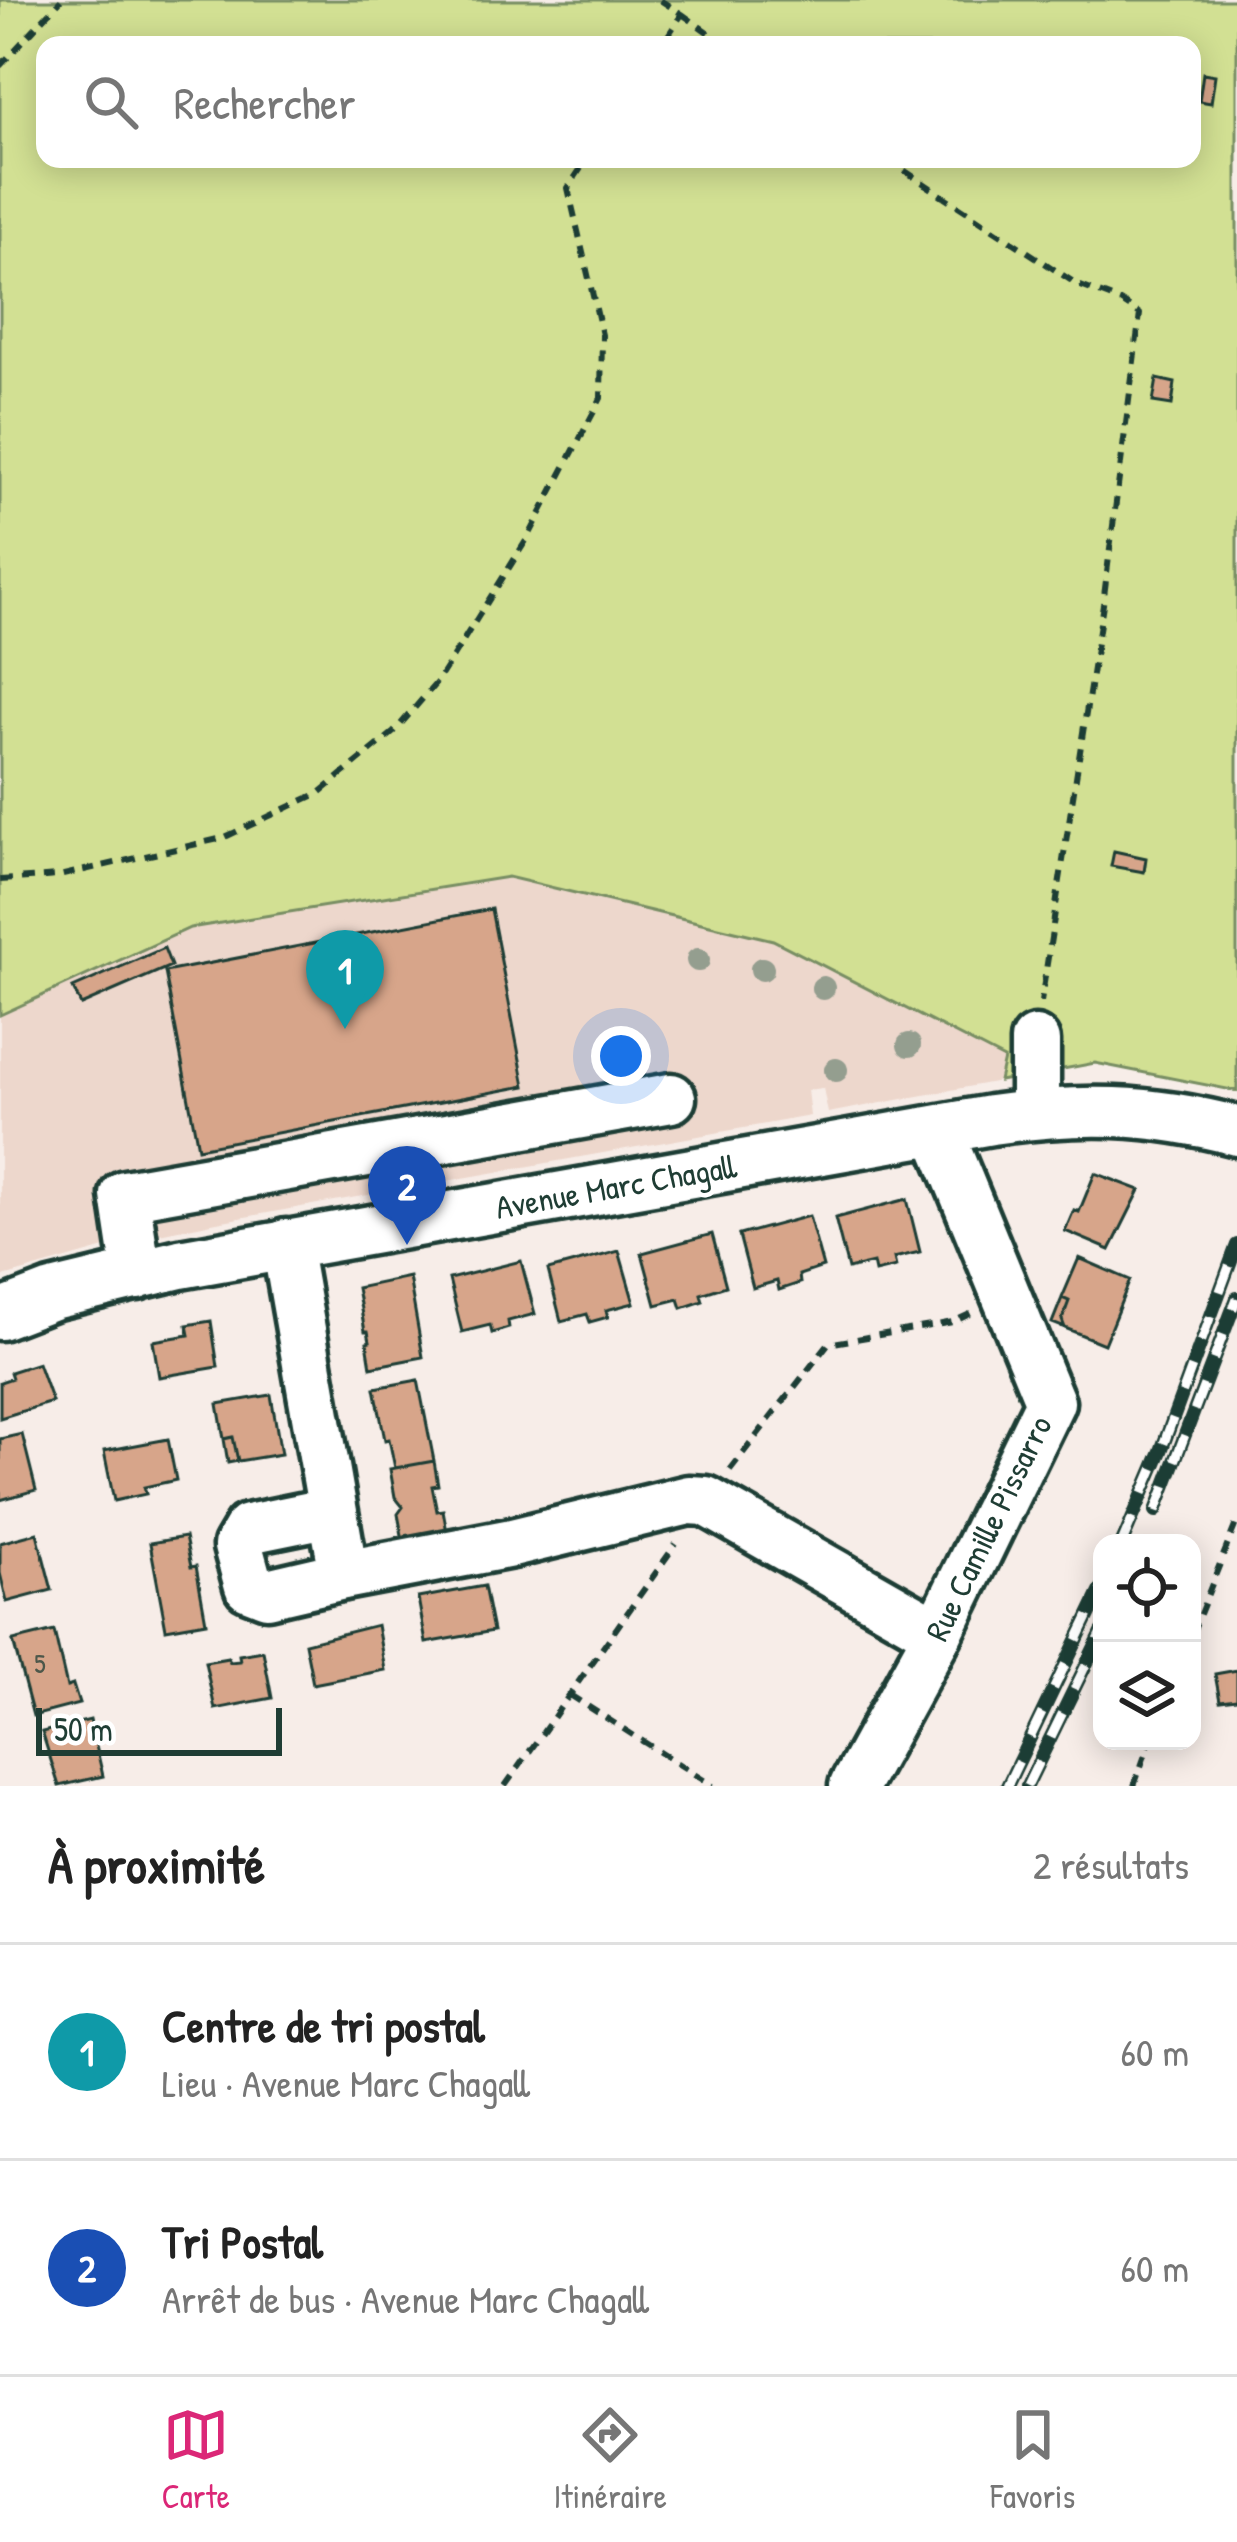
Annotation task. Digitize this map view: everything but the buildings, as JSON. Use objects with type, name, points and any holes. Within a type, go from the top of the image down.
[{"type":"street","points":[[1035,1041],[1035,1113]]},
{"type":"street","points":[[137,1274],[125,1195],[671,1098]]},
{"type":"street","name":"Avenue Marc Chagall","points":[[0,1315],[52,1295],[286,1244],[1035,1113],[1111,1108],[1220,1126]]},
{"type":"street","name":"Rue Camille Pissarro","points":[[854,1786],[938,1633],[1050,1402],[938,1130]]},
{"type":"street","points":[[286,1244],[344,1575]]},
{"type":"street","points":[[331,1512],[248,1529],[238,1546],[249,1586],[267,1593],[689,1501],[706,1502],[938,1633]]},
{"type":"path","points":[[0,66],[62,0]]},
{"type":"path","points":[[660,0],[713,36]]},
{"type":"path","points":[[668,36],[682,14]]},
{"type":"path","points":[[0,880],[59,876],[223,838],[321,792],[394,731],[437,682],[529,536],[601,398],[602,334],[568,188],[581,168]]},
{"type":"path","points":[[901,168],[1078,285],[1140,314],[1103,604],[1035,1041]]},
{"type":"path","points":[[1201,1611],[1237,1521]]},
{"type":"path","points":[[570,1695],[712,1786]]},
{"type":"path","points":[[1134,1786],[1147,1750]]},
{"type":"shaded area","points":[[508,877],[773,940],[1005,1059],[999,1081],[828,1113],[823,1088],[807,1090],[810,1116],[217,1222],[140,1238],[0,1278],[0,1015],[190,928]]},
{"type":"green space","points":[[0,0],[1237,0],[1237,1091],[1095,1063],[999,1081],[1004,1059],[773,940],[508,877],[190,928],[0,1015]]},
{"type":"railway","points":[[1126,1534],[1237,1245]]},
{"type":"railway","points":[[1156,1511],[1237,1298]]},
{"type":"railway","points":[[1007,1786],[1093,1607]]},
{"type":"railway","points":[[1027,1786],[1097,1642]]},
{"type":"place","name":"Centre de tri postal","points":[[345,1029]]},
{"type":"place","name":"Tri Postal","points":[[407,1245]]}]
